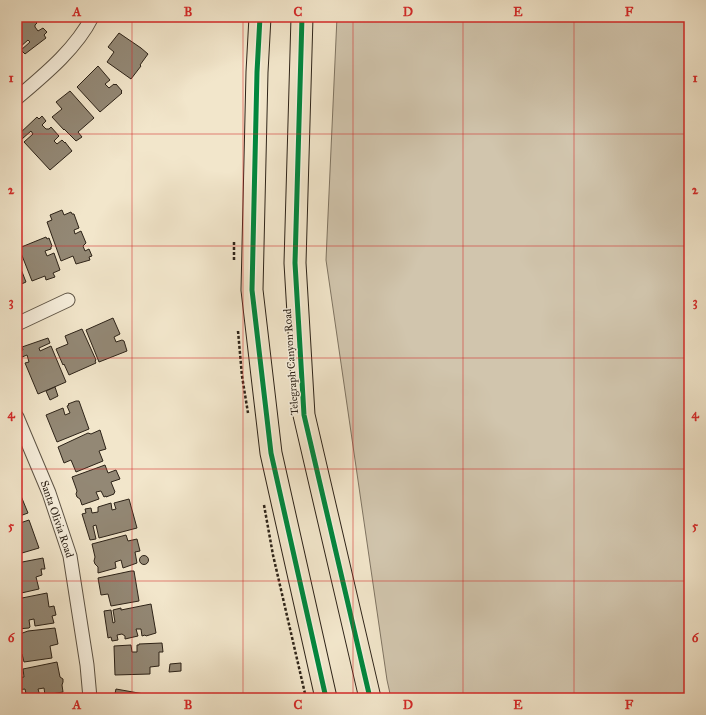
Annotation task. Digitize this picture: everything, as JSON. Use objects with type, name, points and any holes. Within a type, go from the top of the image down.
[{"type":"main road","points":[[260,17],[257,72],[252,290],[271,453],[326,698]]},
{"type":"main road","name":"Telegraph Canyon Road","points":[[302,17],[295,263],[304,415],[370,698]]},
{"type":"street","points":[[17,98],[48,72],[84,32],[92,17]]},
{"type":"street","points":[[17,324],[68,300]]},
{"type":"street","name":"Santa Olivia Road","points":[[17,417],[49,493],[70,556],[88,670],[90,698]]},
{"type":"shaded area","points":[[337,17],[689,18],[689,698],[391,698],[387,680],[326,260]]},
{"type":"building","points":[[17,17],[32,17],[37,23],[35,27],[38,31],[43,28],[47,32],[44,35],[46,38],[25,54],[21,50],[30,42],[28,40],[19,48],[17,46]]},
{"type":"building","points":[[119,33],[148,54],[131,79],[107,62],[114,52],[108,47]]},
{"type":"building","points":[[98,66],[110,80],[105,84],[109,88],[116,84],[122,91],[122,93],[100,112],[77,87]]},
{"type":"building","points":[[70,91],[94,118],[78,132],[82,137],[76,141],[52,117],[62,109],[56,102]]},
{"type":"building","points":[[42,116],[46,121],[42,125],[46,129],[51,127],[59,136],[54,141],[57,144],[62,140],[72,151],[50,170],[24,142],[33,134],[31,131],[22,139],[18,135],[37,117],[39,119]]},
{"type":"building","points":[[62,210],[64,215],[71,212],[74,214],[79,228],[74,230],[75,234],[81,231],[86,243],[83,246],[85,251],[89,249],[92,256],[89,257],[90,260],[76,264],[73,256],[61,261],[47,222],[52,220],[50,215]]},
{"type":"building","points":[[46,237],[47,239],[49,238],[52,246],[51,249],[45,251],[47,256],[54,253],[60,270],[53,273],[55,277],[46,280],[45,276],[32,281],[19,248]]},
{"type":"building","points":[[17,259],[26,282],[17,286]]},
{"type":"building","points":[[113,318],[120,334],[114,337],[116,342],[122,340],[124,341],[127,351],[99,362],[86,330]]},
{"type":"building","points":[[82,329],[96,363],[69,375],[56,349],[68,344],[65,336]]},
{"type":"building","points":[[48,338],[50,343],[39,348],[40,351],[51,346],[66,382],[38,394],[25,363],[29,362],[27,355],[22,357],[20,351],[23,350],[22,347]]},
{"type":"building","points":[[55,387],[58,396],[50,400],[46,391]]},
{"type":"building","points":[[79,401],[89,429],[57,442],[46,415],[63,408],[65,415],[70,413],[67,406],[69,405],[68,404]]},
{"type":"building","points":[[100,430],[106,449],[99,451],[103,461],[76,472],[71,460],[64,463],[58,447],[88,433],[91,434]]},
{"type":"building","points":[[105,465],[108,473],[116,470],[120,479],[111,482],[115,492],[114,494],[104,497],[101,491],[96,492],[99,499],[82,505],[80,499],[77,497],[77,491],[72,477]]},
{"type":"building","points":[[21,496],[28,513],[17,517],[17,498]]},
{"type":"building","points":[[129,499],[137,528],[99,538],[96,525],[93,526],[96,539],[90,540],[82,514],[86,513],[85,509],[91,508],[92,513],[98,512],[98,507],[111,503],[112,510],[116,509],[114,503]]},
{"type":"building","points":[[29,520],[39,548],[22,553],[20,547],[17,548],[17,524]]},
{"type":"building","points":[[126,535],[128,541],[137,539],[140,551],[135,552],[137,563],[123,568],[121,560],[115,562],[116,568],[98,573],[98,567],[94,561],[95,557],[92,544]]},
{"type":"building","points":[[144,555],[149,560],[144,565],[139,560]]},
{"type":"building","points":[[43,558],[45,569],[41,569],[42,575],[36,577],[39,589],[17,594],[17,563]]},
{"type":"building","points":[[134,571],[139,601],[111,606],[108,594],[101,595],[98,578]]},
{"type":"building","points":[[47,593],[49,607],[54,606],[56,615],[52,616],[54,623],[35,626],[34,619],[29,620],[29,628],[17,629],[17,599]]},
{"type":"building","points":[[151,604],[156,633],[142,636],[141,629],[136,629],[138,636],[125,639],[125,636],[122,634],[117,635],[118,640],[112,641],[111,637],[108,638],[104,611],[111,610],[113,623],[115,622],[113,610],[121,608],[121,610]]},
{"type":"building","points":[[55,628],[58,644],[50,646],[52,658],[24,662],[22,654],[17,654],[17,635],[28,631]]},
{"type":"building","points":[[162,643],[163,652],[159,652],[159,666],[150,667],[150,674],[115,675],[114,646],[131,645],[132,652],[137,652],[137,645],[139,644]]},
{"type":"building","points":[[57,662],[60,677],[63,679],[63,692],[45,695],[44,688],[38,689],[40,696],[27,698],[25,689],[17,690],[17,678],[24,677],[23,669]]},
{"type":"building","points":[[181,663],[181,671],[169,672],[170,664]]},
{"type":"building","points":[[116,689],[144,694],[144,698],[114,698]]},
{"type":"cycle path","points":[[260,17],[257,72],[252,290],[271,453],[326,698]]},
{"type":"cycle path","points":[[302,17],[295,263],[304,415],[370,698]]}]
